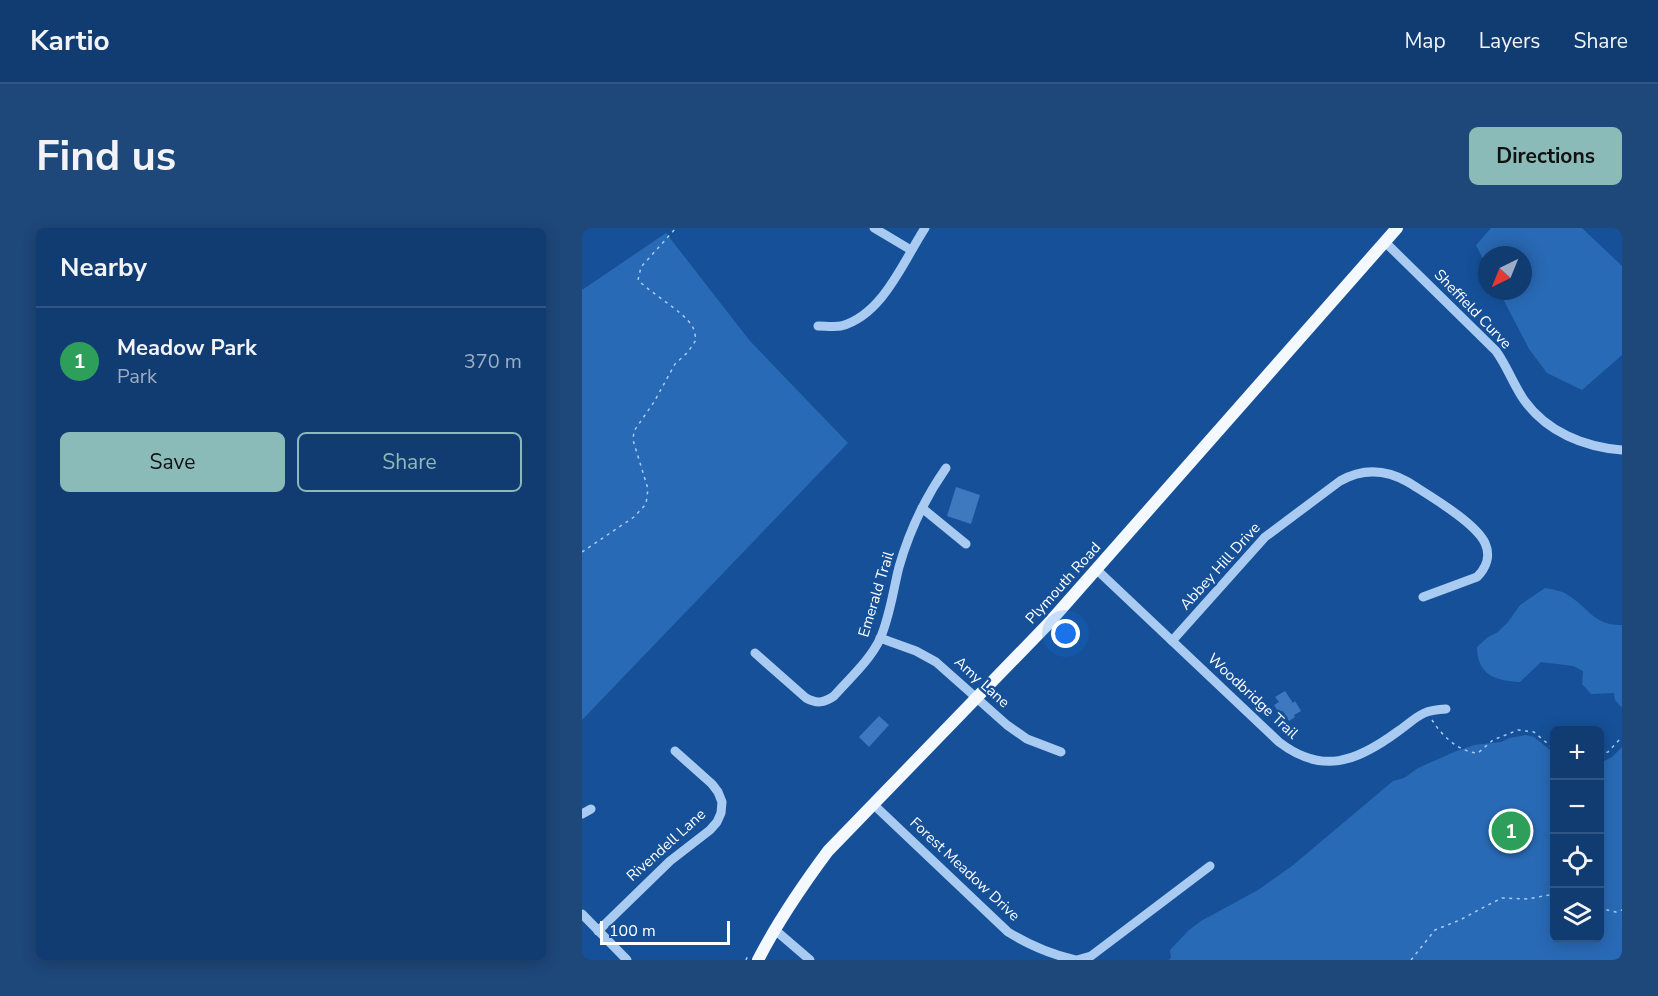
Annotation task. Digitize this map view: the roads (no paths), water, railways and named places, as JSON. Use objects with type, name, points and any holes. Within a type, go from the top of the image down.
[{"type":"main road","name":"Plymouth Road","points":[[754,956],[828,851],[1048,624],[1397,228]]},
{"type":"street","points":[[874,228],[911,250]]},
{"type":"street","points":[[818,326],[841,326],[858,318],[872,307],[896,278],[925,228]]},
{"type":"street","name":"Sheffield Curve","points":[[1385,242],[1496,351],[1525,401],[1538,416],[1554,429],[1572,439],[1591,446],[1622,450]]},
{"type":"street","name":"Emerald Trail","points":[[755,653],[813,702],[828,701],[834,696],[867,658],[880,638],[915,522],[946,468]]},
{"type":"street","name":"Abbey Hill Drive","points":[[1172,642],[1265,537],[1340,481],[1365,471],[1387,473],[1408,482],[1465,522],[1481,536],[1486,544],[1487,562],[1477,577],[1423,597]]},
{"type":"street","points":[[922,508],[966,544]]},
{"type":"street","name":"Woodbridge Trail","points":[[1096,569],[1278,742],[1306,758],[1322,762],[1338,762],[1354,758],[1395,734],[1416,717],[1430,710],[1446,709]]},
{"type":"street","name":"Amy Lane","points":[[880,638],[927,655],[1007,725],[1027,739],[1061,752]]},
{"type":"street","name":"Rivendell Lane","points":[[598,931],[670,861],[710,830],[721,813],[722,802],[718,792],[675,751]]},
{"type":"street","name":"Forest Meadow Drive","points":[[873,804],[1008,932],[1044,951],[1076,960],[1091,956],[1210,866]]},
{"type":"street","points":[[582,914],[627,960]]},
{"type":"street","points":[[774,928],[810,960]]},
{"type":"place","name":"Meadow Park","points":[[1511,831]]}]
